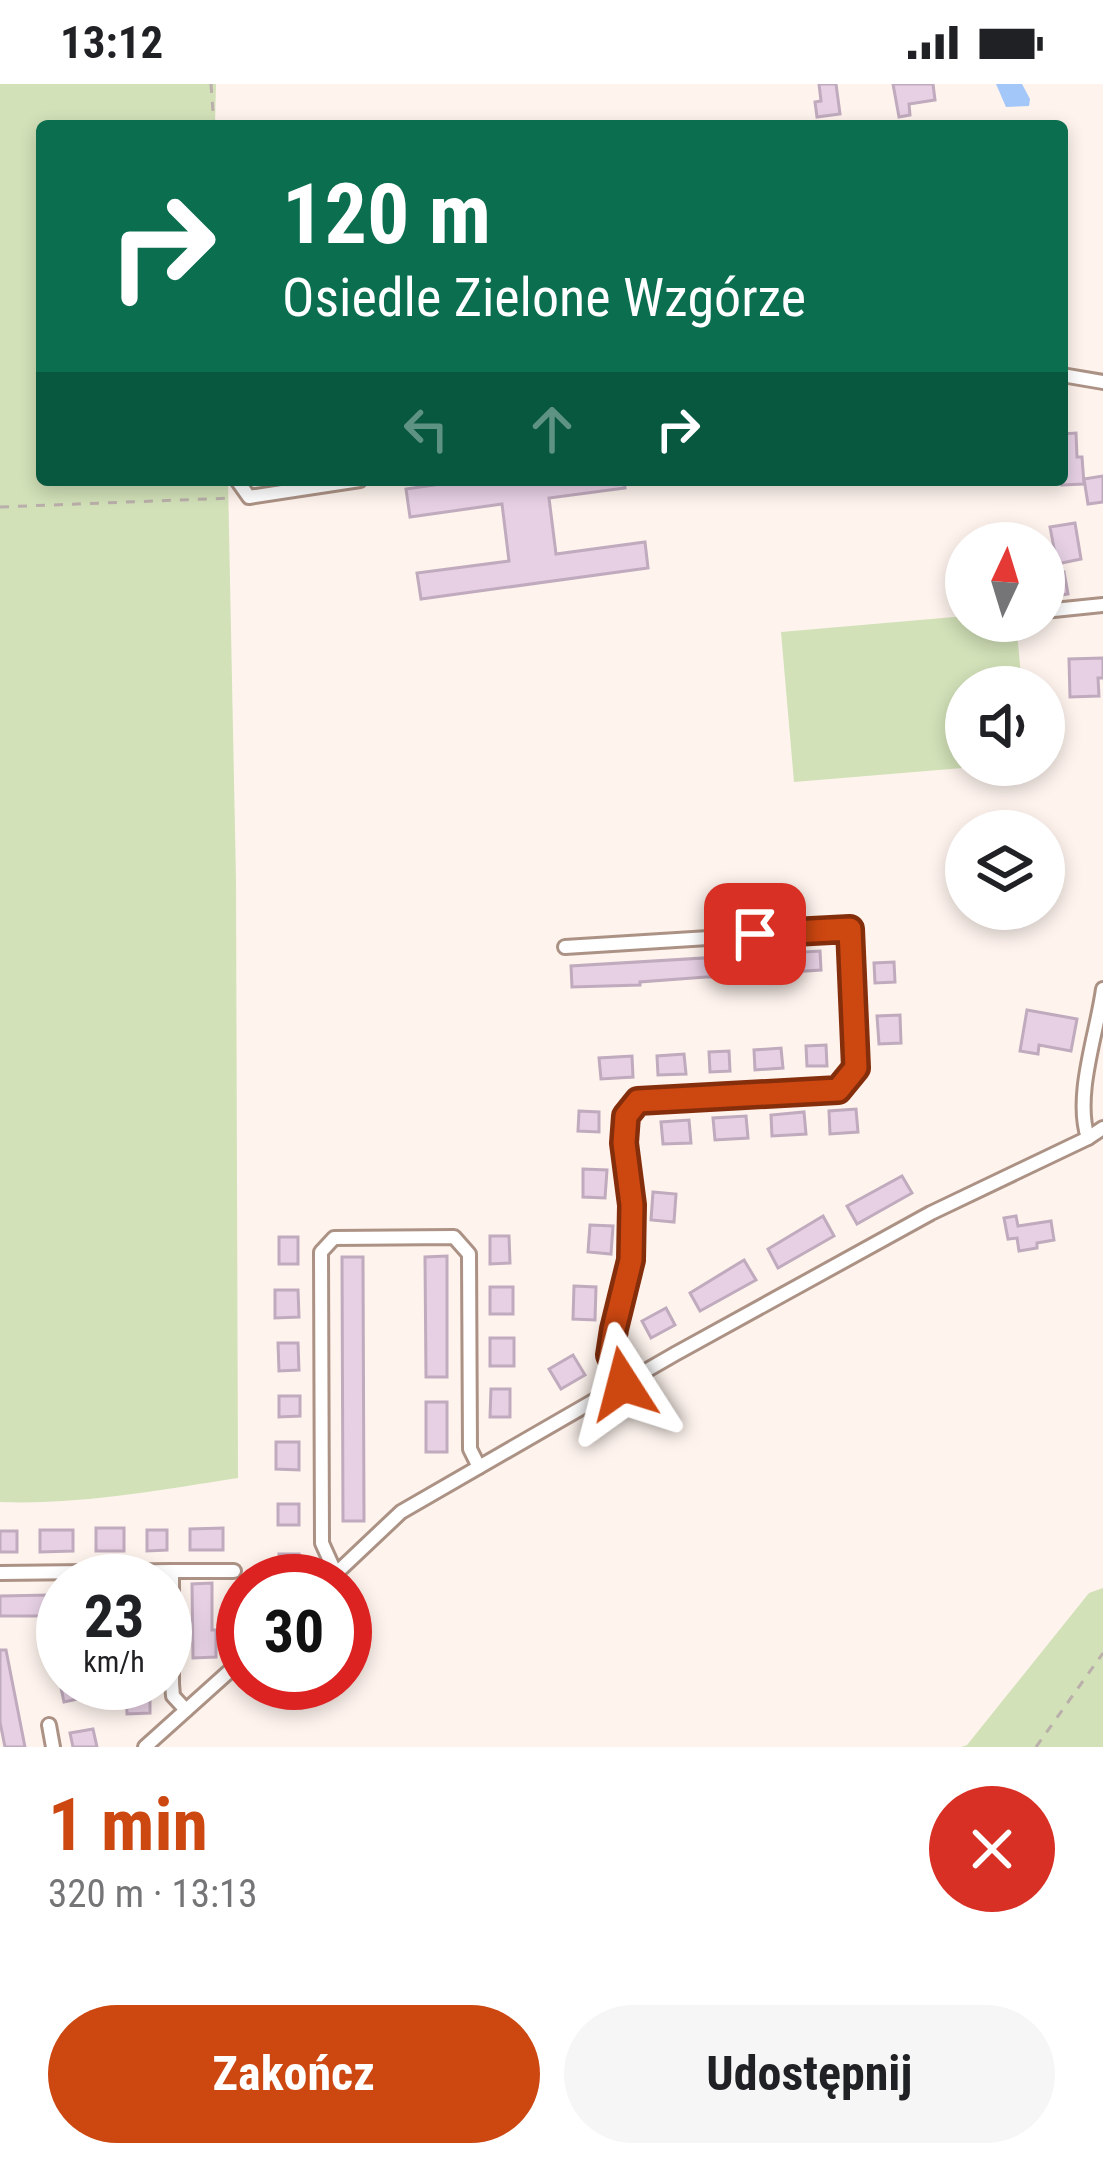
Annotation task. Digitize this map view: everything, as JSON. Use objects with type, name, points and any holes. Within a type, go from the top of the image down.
[{"type":"street","points":[[1068,376],[1103,382]]},
{"type":"street","points":[[241,486],[249,497],[321,486]]},
{"type":"street","points":[[1065,609],[1103,605]]},
{"type":"street","points":[[565,946],[850,929],[856,1068],[838,1090],[638,1101],[626,1116],[633,1235],[610,1355],[623,1384]]},
{"type":"street","points":[[1088,1138],[1083,1124],[1084,1096],[1103,988]]},
{"type":"street","points":[[357,1554],[401,1513],[623,1384],[931,1213],[1103,1128]]},
{"type":"street","points":[[325,1554],[321,1252],[334,1238],[454,1237],[469,1254],[470,1449],[479,1467]]},
{"type":"street","points":[[0,1573],[36,1573]]},
{"type":"street","points":[[192,1705],[216,1683]]},
{"type":"street","points":[[145,1747],[186,1710]]},
{"type":"street","points":[[49,1725],[53,1747]]},
{"type":"path","points":[[211,84],[214,120]]},
{"type":"path","points":[[0,507],[249,497]]},
{"type":"path","points":[[1036,1747],[1103,1653]]},
{"type":"green space","points":[[0,84],[216,84],[215,120],[36,120],[36,486],[228,486],[236,881],[238,1478],[120,1496],[0,1502]]},
{"type":"green space","points":[[945,618],[945,642],[1018,642],[1020,666],[945,666],[945,769],[794,782],[781,632]]},
{"type":"green space","points":[[1103,1588],[1103,1747],[961,1747],[1089,1593]]},
{"type":"water","points":[[996,84],[1022,84],[1029,106],[1006,107]]},
{"type":"building","points":[[819,84],[836,84],[840,114],[817,117]]},
{"type":"building","points":[[893,84],[933,84],[935,100],[909,104],[910,115],[899,117]]},
{"type":"building","points":[[1076,433],[1084,484],[1068,485],[1068,434]]},
{"type":"building","points":[[1103,476],[1103,502],[1088,504],[1084,479]]},
{"type":"building","points":[[625,486],[549,498],[556,554],[645,542],[648,568],[421,599],[417,573],[509,561],[502,504],[410,517],[406,489]]},
{"type":"building","points":[[1075,523],[1081,559],[1065,562],[1065,525]]},
{"type":"building","points":[[1103,658],[1099,696],[1070,697],[1069,659]]},
{"type":"building","points":[[820,951],[821,970],[774,973],[774,977],[572,987],[571,966]]},
{"type":"building","points":[[894,962],[895,982],[875,983],[874,963]]},
{"type":"building","points":[[1027,1010],[1077,1019],[1071,1051],[1039,1045],[1038,1054],[1020,1051]]},
{"type":"building","points":[[900,1015],[901,1043],[879,1044],[877,1016]]},
{"type":"building","points":[[826,1045],[827,1066],[807,1066],[806,1046]]},
{"type":"building","points":[[781,1048],[783,1068],[755,1070],[754,1050]]},
{"type":"building","points":[[729,1051],[730,1071],[710,1072],[709,1052]]},
{"type":"building","points":[[684,1054],[686,1074],[658,1075],[657,1056]]},
{"type":"building","points":[[632,1056],[633,1077],[601,1079],[599,1058]]},
{"type":"building","points":[[856,1109],[858,1132],[830,1134],[829,1111]]},
{"type":"building","points":[[579,1111],[599,1112],[599,1132],[578,1131]]},
{"type":"building","points":[[804,1112],[806,1134],[772,1136],[771,1115]]},
{"type":"building","points":[[746,1116],[748,1138],[715,1140],[713,1118]]},
{"type":"building","points":[[689,1120],[691,1143],[663,1144],[661,1122]]},
{"type":"building","points":[[583,1169],[607,1170],[605,1198],[583,1197]]},
{"type":"building","points":[[902,1176],[912,1193],[857,1224],[847,1206]]},
{"type":"building","points":[[653,1192],[676,1194],[674,1222],[651,1220]]},
{"type":"building","points":[[823,1216],[834,1236],[778,1268],[768,1249]]},
{"type":"building","points":[[1016,1216],[1018,1226],[1051,1221],[1054,1240],[1019,1251],[1017,1238],[1008,1239],[1004,1218]]},
{"type":"building","points":[[590,1225],[613,1226],[611,1254],[588,1252]]},
{"type":"building","points":[[490,1236],[509,1236],[510,1263],[490,1264]]},
{"type":"building","points":[[279,1237],[298,1237],[298,1264],[279,1264]]},
{"type":"building","points":[[447,1256],[447,1377],[426,1377],[425,1257]]},
{"type":"building","points":[[342,1257],[363,1257],[364,1521],[343,1521]]},
{"type":"building","points":[[744,1260],[756,1280],[700,1311],[690,1293]]},
{"type":"building","points":[[574,1286],[596,1287],[595,1320],[573,1319]]},
{"type":"building","points":[[490,1287],[513,1287],[513,1314],[490,1314]]},
{"type":"building","points":[[275,1290],[298,1290],[299,1317],[275,1318]]},
{"type":"building","points":[[666,1308],[675,1325],[651,1338],[642,1321]]},
{"type":"building","points":[[490,1338],[514,1338],[514,1366],[490,1366]]},
{"type":"building","points":[[278,1343],[298,1343],[299,1370],[279,1371]]},
{"type":"building","points":[[573,1355],[585,1375],[561,1389],[549,1369]]},
{"type":"building","points":[[491,1389],[510,1389],[510,1417],[490,1417]]},
{"type":"building","points":[[279,1396],[300,1396],[300,1416],[279,1417]]},
{"type":"building","points":[[426,1402],[447,1402],[447,1452],[426,1452]]},
{"type":"building","points":[[276,1442],[299,1442],[299,1470],[276,1469]]},
{"type":"building","points":[[278,1504],[299,1504],[299,1525],[278,1525]]},
{"type":"building","points":[[96,1528],[124,1528],[124,1551],[96,1551]]},
{"type":"building","points":[[223,1528],[223,1550],[190,1550],[190,1529]]},
{"type":"building","points":[[40,1530],[73,1530],[73,1551],[40,1552]]},
{"type":"building","points":[[147,1530],[167,1530],[167,1550],[147,1551]]},
{"type":"building","points":[[0,1531],[17,1531],[17,1552],[0,1552]]},
{"type":"building","points":[[212,1583],[216,1657],[193,1658],[192,1584]]},
{"type":"building","points":[[36,1595],[36,1616],[0,1616],[0,1596]]},
{"type":"building","points":[[0,1650],[6,1650],[25,1747],[5,1747],[0,1722]]},
{"type":"building","points":[[93,1729],[97,1747],[73,1747],[70,1733]]},
{"type":"route","points":[[623,1384],[610,1355],[631,1260],[632,1205],[624,1143],[631,1108],[638,1101],[838,1090],[856,1068],[850,929],[755,934]]}]
